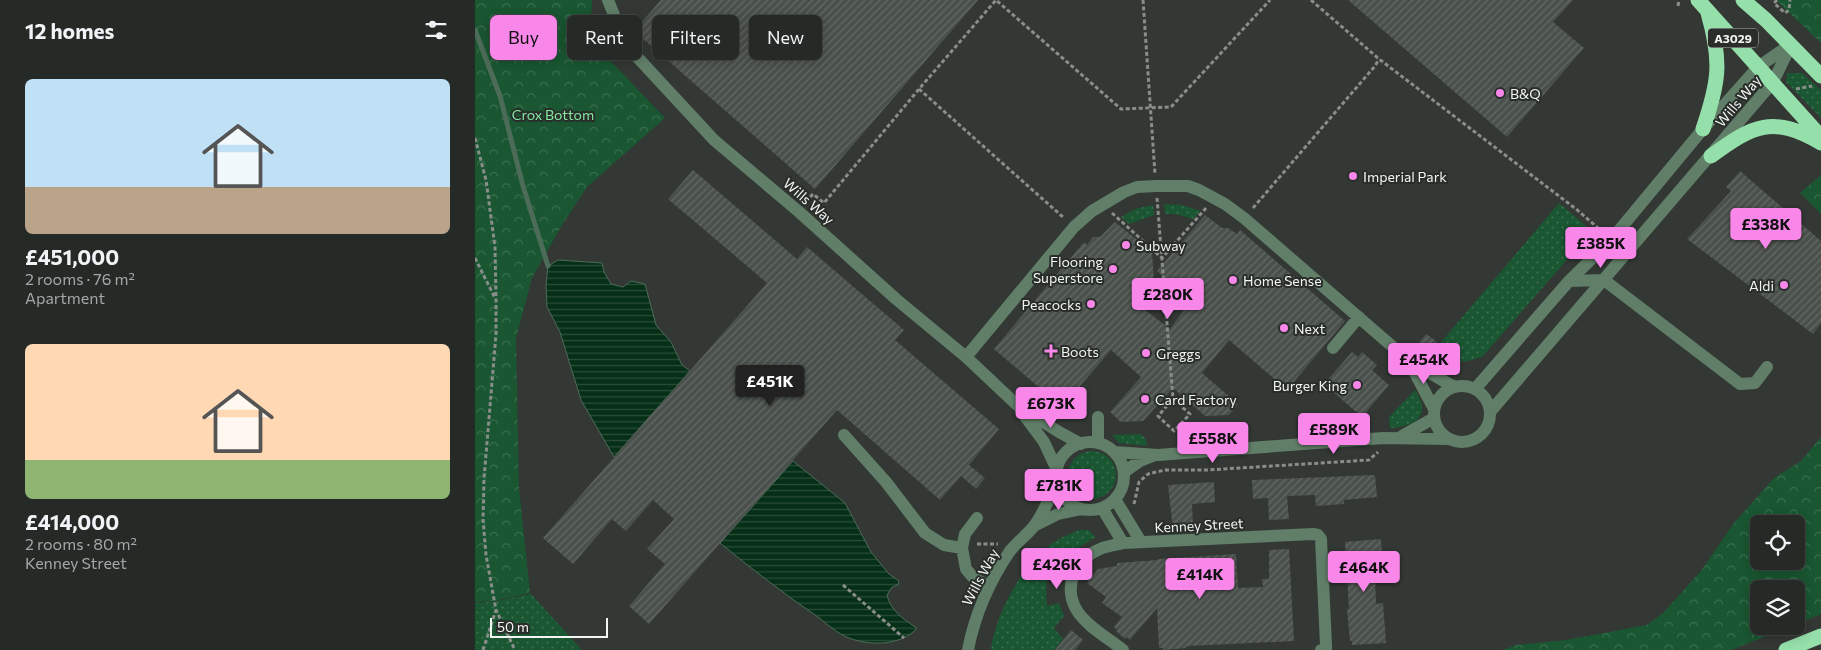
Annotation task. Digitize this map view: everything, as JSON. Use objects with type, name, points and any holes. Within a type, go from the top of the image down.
[{"type":"highway","name":"A3029","points":[[1743,0],[1791,44],[1821,76]]},
{"type":"highway","name":"A3029","points":[[1703,5],[1758,67]]},
{"type":"highway","points":[[1703,5],[1715,36],[1718,77],[1714,98],[1703,129]]},
{"type":"highway","points":[[1758,67],[1821,137]]},
{"type":"highway","points":[[1711,156],[1738,136],[1758,128],[1778,126],[1791,128],[1821,143]]},
{"type":"highway","points":[[1786,650],[1821,636]]},
{"type":"street","name":"Wills Way","points":[[608,0],[626,45],[714,140],[798,211],[896,299],[966,357],[1017,404],[1081,444]]},
{"type":"street","name":"Wills Way","points":[[1475,389],[1569,281],[1611,240],[1703,129],[1758,67],[1791,44]]},
{"type":"street","name":"Wills Way","points":[[1490,412],[1773,82],[1791,44]]},
{"type":"street","points":[[966,357],[1074,227],[1092,211],[1124,192],[1137,188],[1188,186],[1225,204],[1244,218],[1408,360],[1454,387]]},
{"type":"street","points":[[1569,281],[1604,280],[1740,384],[1755,383],[1767,366]]},
{"type":"street","points":[[1333,348],[1359,318]]},
{"type":"street","points":[[1408,360],[1434,413],[1439,431],[1447,439]]},
{"type":"street","points":[[1114,452],[1158,455],[1400,437],[1447,439],[1464,442],[1478,437],[1485,431],[1489,422],[1490,412],[1488,403],[1483,395],[1475,389],[1463,386],[1454,387],[1441,395],[1434,413],[1400,437]]},
{"type":"street","name":"Wills Way","points":[[1017,404],[1044,442],[1057,475],[1060,491],[1065,499],[1083,509],[1102,508]]},
{"type":"street","points":[[1098,417],[1098,443]]},
{"type":"street","points":[[844,435],[886,482],[925,533],[944,545],[962,548]]},
{"type":"street","points":[[1081,444],[1098,443],[1107,447],[1114,452],[1122,465],[1124,482],[1121,491],[1115,499],[1102,508],[1123,544]]},
{"type":"street","name":"Wills Way","points":[[968,650],[974,621],[986,582],[1011,550],[1034,526],[1047,504],[1062,458],[1070,449],[1081,444]]},
{"type":"street","points":[[1124,472],[1140,462],[1158,455]]},
{"type":"street","points":[[1115,499],[1141,542]]},
{"type":"street","name":"Wills Way","points":[[1034,526],[1058,514],[1083,509]]},
{"type":"street","points":[[977,518],[965,534],[962,548],[966,569],[972,576],[986,582]]},
{"type":"street","name":"Kenney Street","points":[[1123,650],[1089,624],[1077,610],[1072,599],[1070,587],[1072,576],[1077,567],[1087,557],[1102,548],[1141,542],[1303,534],[1318,535],[1321,539],[1326,644],[1326,648],[1321,650]]},
{"type":"path","points":[[798,211],[813,194],[824,203],[996,0],[1121,109],[1171,108],[1270,0]]},
{"type":"path","points":[[1311,0],[1379,59],[1576,209],[1598,228]]},
{"type":"path","points":[[1678,6],[1679,0]]},
{"type":"path","points":[[1774,1],[1785,13],[1789,10],[1790,0]]},
{"type":"path","points":[[1244,218],[1379,59]]},
{"type":"path","points":[[919,89],[1074,227]]},
{"type":"path","points":[[475,138],[486,180],[495,247],[496,334],[484,479],[483,519],[486,555],[496,610],[515,650]]},
{"type":"path","points":[[1153,199],[1164,198]]},
{"type":"path","points":[[1199,204],[1214,211]]},
{"type":"path","points":[[1104,218],[1119,207]]},
{"type":"path","points":[[1111,212],[1162,258],[1207,208]]},
{"type":"path","points":[[475,258],[496,299]]},
{"type":"path","points":[[1173,399],[1190,414],[1174,431],[1158,416],[1173,399]]},
{"type":"path","points":[[1123,512],[1135,503],[1135,494],[1139,482],[1148,474],[1165,470],[1207,470],[1369,460],[1383,448],[1383,438]]},
{"type":"path","points":[[962,548],[988,543],[999,544],[1011,550]]},
{"type":"path","points":[[974,593],[986,582]]},
{"type":"path","points":[[843,585],[904,638]]},
{"type":"path","points":[[483,650],[496,610]]},
{"type":"green space","name":"Crox Bottom","points":[[475,0],[592,0],[591,15],[567,15],[567,60],[610,60],[665,118],[587,187],[562,225],[532,278],[516,338],[519,488],[530,593],[494,601],[475,602]]},
{"type":"green space","points":[[1776,0],[1821,0],[1821,43]]},
{"type":"green space","points":[[1787,73],[1802,73],[1821,90],[1821,118],[1786,82]]},
{"type":"green space","points":[[1821,175],[1821,214],[1800,193]]},
{"type":"green space","points":[[1559,203],[1592,231],[1483,356],[1469,361],[1457,362],[1431,354]]},
{"type":"green space","points":[[1164,204],[1182,205],[1200,211],[1193,219],[1175,214],[1165,214]]},
{"type":"green space","points":[[1153,205],[1154,215],[1129,224],[1121,217],[1135,209]]},
{"type":"green space","points":[[1415,390],[1422,407],[1418,418],[1407,425],[1390,428],[1389,417]]},
{"type":"green space","points":[[1140,434],[1146,439],[1147,446],[1119,443],[1112,435]]},
{"type":"green space","points":[[1821,437],[1821,614],[1805,621],[1805,580],[1750,580],[1750,635],[1769,635],[1731,650],[1502,650],[1516,645],[1566,640],[1647,625],[1663,613],[1701,571],[1734,523],[1774,478],[1801,461]]},
{"type":"green space","points":[[1092,451],[1101,453],[1109,458],[1114,466],[1116,475],[1114,484],[1109,492],[1101,497],[1092,499],[1083,497],[1075,492],[1070,484],[1068,475],[1070,466],[1075,458],[1083,453]]},
{"type":"green space","points":[[1079,530],[1088,530],[1096,537],[1070,556],[1060,574],[1048,571],[1046,588],[1047,606],[1059,603],[1064,616],[1054,628],[1063,639],[1054,650],[991,650],[998,621],[1004,606],[1020,578],[1040,553],[1051,544]]},
{"type":"green space","points":[[531,594],[582,650],[475,650],[475,603],[497,601]]},
{"type":"shaded area","points":[[558,260],[602,263],[604,272],[611,284],[623,287],[631,281],[645,284],[656,325],[671,342],[682,365],[690,371],[614,457],[581,400],[560,332],[547,307],[546,285],[548,266]]},
{"type":"shaded area","points":[[793,461],[845,503],[871,552],[889,574],[899,581],[898,585],[892,587],[887,595],[894,610],[917,628],[911,634],[885,643],[857,641],[845,636],[780,590],[720,543]]},
{"type":"building","points":[[661,0],[978,0],[815,189],[667,60],[739,60],[739,15],[652,15],[652,47],[642,38],[642,22]]},
{"type":"building","name":"B&Q","points":[[1348,0],[1573,0],[1553,22],[1584,48],[1507,137]]},
{"type":"building","points":[[693,170],[797,259],[807,247],[904,330],[895,340],[999,429],[969,465],[985,478],[976,489],[961,476],[940,500],[837,410],[649,624],[629,606],[665,564],[647,549],[674,519],[653,500],[626,531],[612,519],[573,564],[543,538],[767,283],[668,199]]},
{"type":"building","name":"Aldi","points":[[1740,171],[1821,241],[1821,323],[1813,334],[1687,239],[1731,191],[1726,187]]},
{"type":"building","points":[[1205,215],[1222,228],[1228,228],[1237,234],[1240,230],[1345,321],[1287,390],[1229,340],[1202,373],[1238,404],[1229,415],[1205,416],[1173,388],[1143,421],[1121,422],[1110,412],[1141,377],[1111,350],[1062,407],[994,349],[1084,242],[1087,245],[1093,237],[1100,237],[1115,222],[1152,252],[1155,298],[1145,310],[1170,329],[1188,305],[1181,299],[1184,295],[1157,271]]},
{"type":"building","points":[[1426,334],[1437,342],[1428,353],[1418,344]]},
{"type":"building","name":"Burger King","points":[[1352,352],[1358,357],[1362,352],[1377,365],[1372,370],[1389,385],[1362,417],[1324,384]]},
{"type":"building","points":[[1375,475],[1377,497],[1344,500],[1344,504],[1316,506],[1315,495],[1287,496],[1289,519],[1269,520],[1268,498],[1253,499],[1252,480]]},
{"type":"building","points":[[1214,482],[1215,502],[1192,504],[1193,527],[1173,529],[1168,485]]},
{"type":"building","points":[[1381,539],[1381,577],[1375,577],[1376,604],[1383,603],[1386,643],[1352,645],[1347,609],[1349,609],[1345,542]]},
{"type":"building","points":[[1289,549],[1294,641],[1189,646],[1186,648],[1163,650],[1163,648],[1159,648],[1157,608],[1130,640],[1127,637],[1125,639],[1114,627],[1122,617],[1102,603],[1106,597],[1087,583],[1098,569],[1117,566],[1117,563],[1236,554],[1238,588],[1263,587],[1262,579],[1269,579],[1269,550]]},
{"type":"building","points":[[1071,630],[1083,640],[1075,650],[1055,650]]},
{"type":"waterway","points":[[475,30],[500,96],[523,186],[548,266]]},
{"type":"place","name":"B&Q","points":[[1500,93]]},
{"type":"place","name":"Imperial Park","points":[[1353,176]]},
{"type":"place","name":"Subway","points":[[1126,245]]},
{"type":"place","name":"Flooring Superstore","points":[[1113,269]]},
{"type":"place","name":"Home Sense","points":[[1233,280]]},
{"type":"place","name":"Aldi","points":[[1784,285]]},
{"type":"place","name":"Peacocks","points":[[1091,304]]},
{"type":"place","name":"Next","points":[[1284,328]]},
{"type":"place","name":"Boots","points":[[1051,351]]},
{"type":"place","name":"Greggs","points":[[1146,353]]},
{"type":"place","name":"Burger King","points":[[1357,385]]},
{"type":"place","name":"Card Factory","points":[[1145,399]]}]
